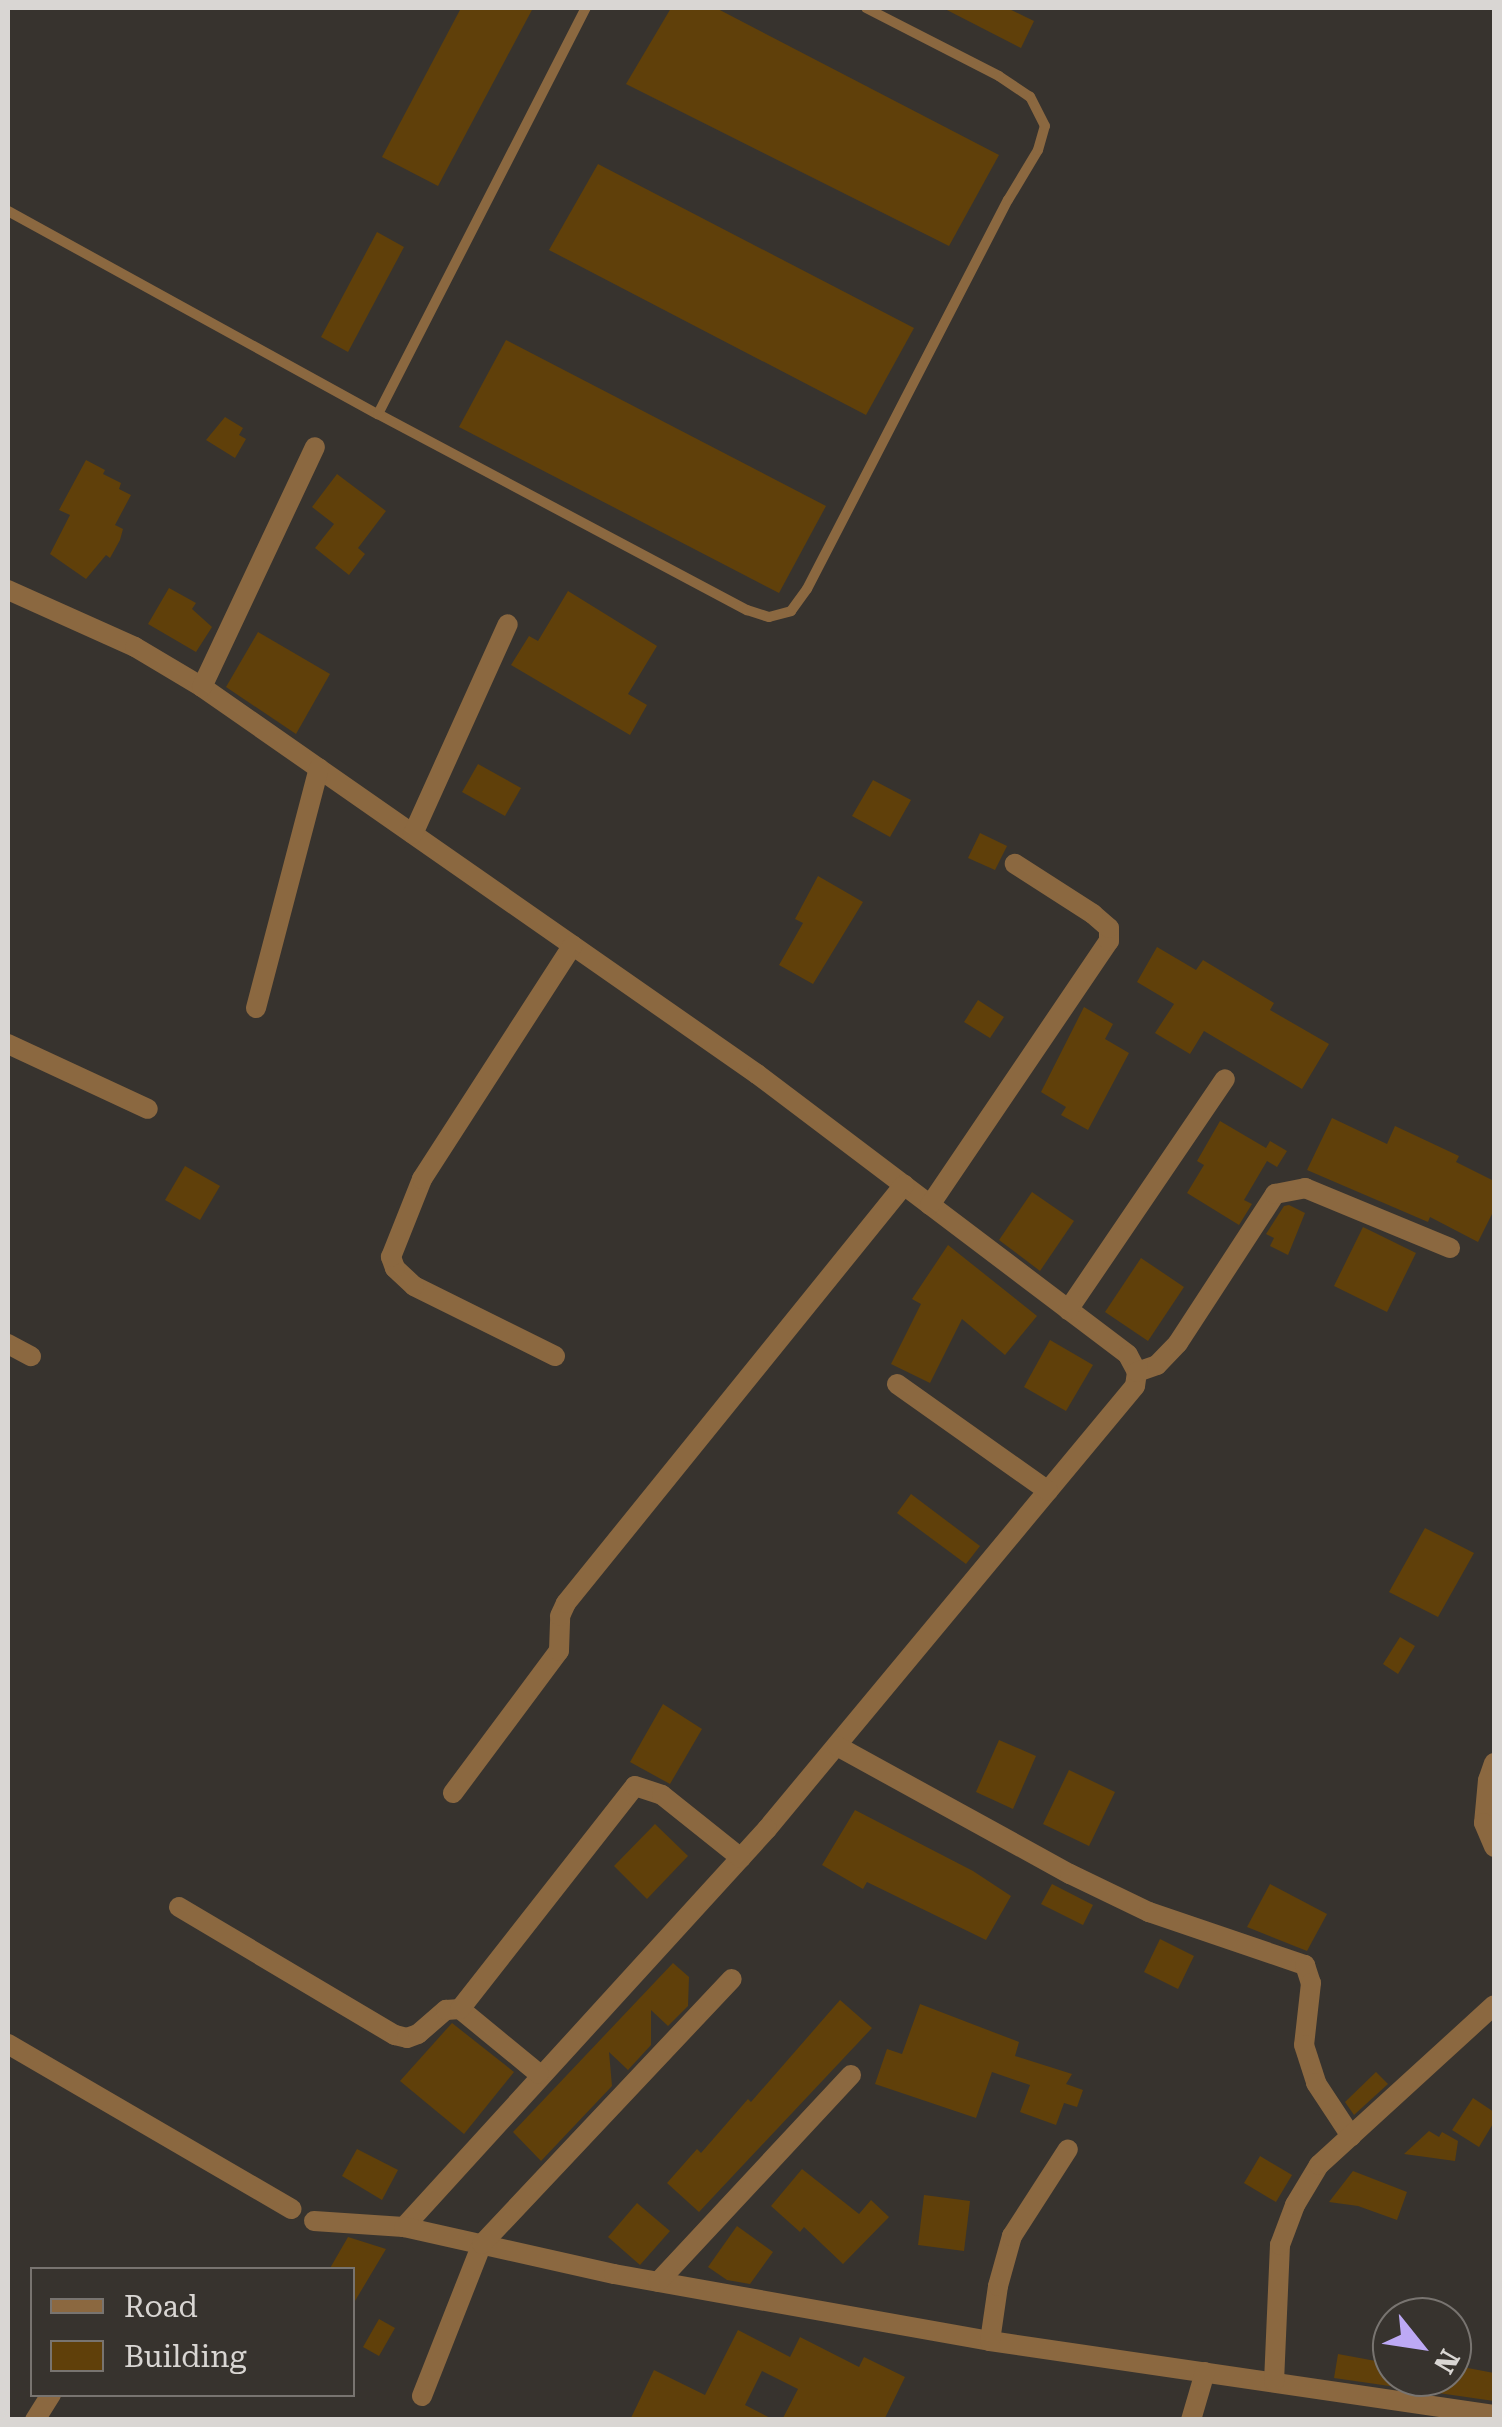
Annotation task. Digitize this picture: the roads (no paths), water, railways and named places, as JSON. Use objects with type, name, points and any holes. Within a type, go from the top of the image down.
[{"type":"street","points":[[202,687],[315,448]]},
{"type":"street","points":[[8,590],[135,646],[202,687],[757,1074],[1128,1355],[1138,1372],[1135,1386],[741,1858],[539,2074],[404,2227]]},
{"type":"street","points":[[413,834],[508,624]]},
{"type":"street","points":[[256,1008],[319,768]]},
{"type":"street","points":[[930,1205],[1110,941],[1110,928],[1016,864]]},
{"type":"street","points":[[555,1356],[414,1286],[395,1268],[392,1258],[422,1179],[573,945]]},
{"type":"street","points":[[8,1044],[148,1109]]},
{"type":"street","points":[[1068,1310],[1225,1079]]},
{"type":"street","points":[[453,1793],[559,1651],[560,1616],[566,1603],[904,1186]]},
{"type":"street","points":[[1138,1372],[1156,1366],[1178,1343],[1276,1194],[1305,1188],[1450,1248]]},
{"type":"street","points":[[8,1344],[31,1356]]},
{"type":"street","points":[[897,1384],[1048,1491]]},
{"type":"street","points":[[837,1746],[1070,1874],[1149,1912],[1305,1965],[1311,1983],[1303,2029],[1306,2055],[1316,2083],[1351,2136]]},
{"type":"street","points":[[1494,1764],[1488,1780],[1484,1822],[1494,1846]]},
{"type":"street","points":[[460,2009],[636,1786],[662,1795],[741,1858]]},
{"type":"street","points":[[179,1907],[395,2035],[407,2038],[418,2034],[446,2010],[460,2009],[539,2074]]},
{"type":"street","points":[[422,2396],[482,2244],[732,1979]]},
{"type":"street","points":[[1274,2382],[1280,2244],[1295,2205],[1319,2166],[1494,2005]]},
{"type":"street","points":[[8,2044],[292,2210]]},
{"type":"street","points":[[658,2282],[851,2075]]},
{"type":"street","points":[[990,2341],[998,2286],[1012,2236],[1068,2149]]},
{"type":"street","points":[[314,2221],[404,2227],[658,2282],[990,2341],[1494,2416]]},
{"type":"street","points":[[1191,2420],[1205,2372]]},
{"type":"street","points":[[35,2420],[49,2397]]},
{"type":"lane","points":[[378,414],[586,8]]},
{"type":"lane","points":[[8,211],[378,414],[748,610],[769,617],[791,611],[824,559],[1008,200],[1038,150],[1046,126],[1030,98],[999,76],[866,8]]}]
